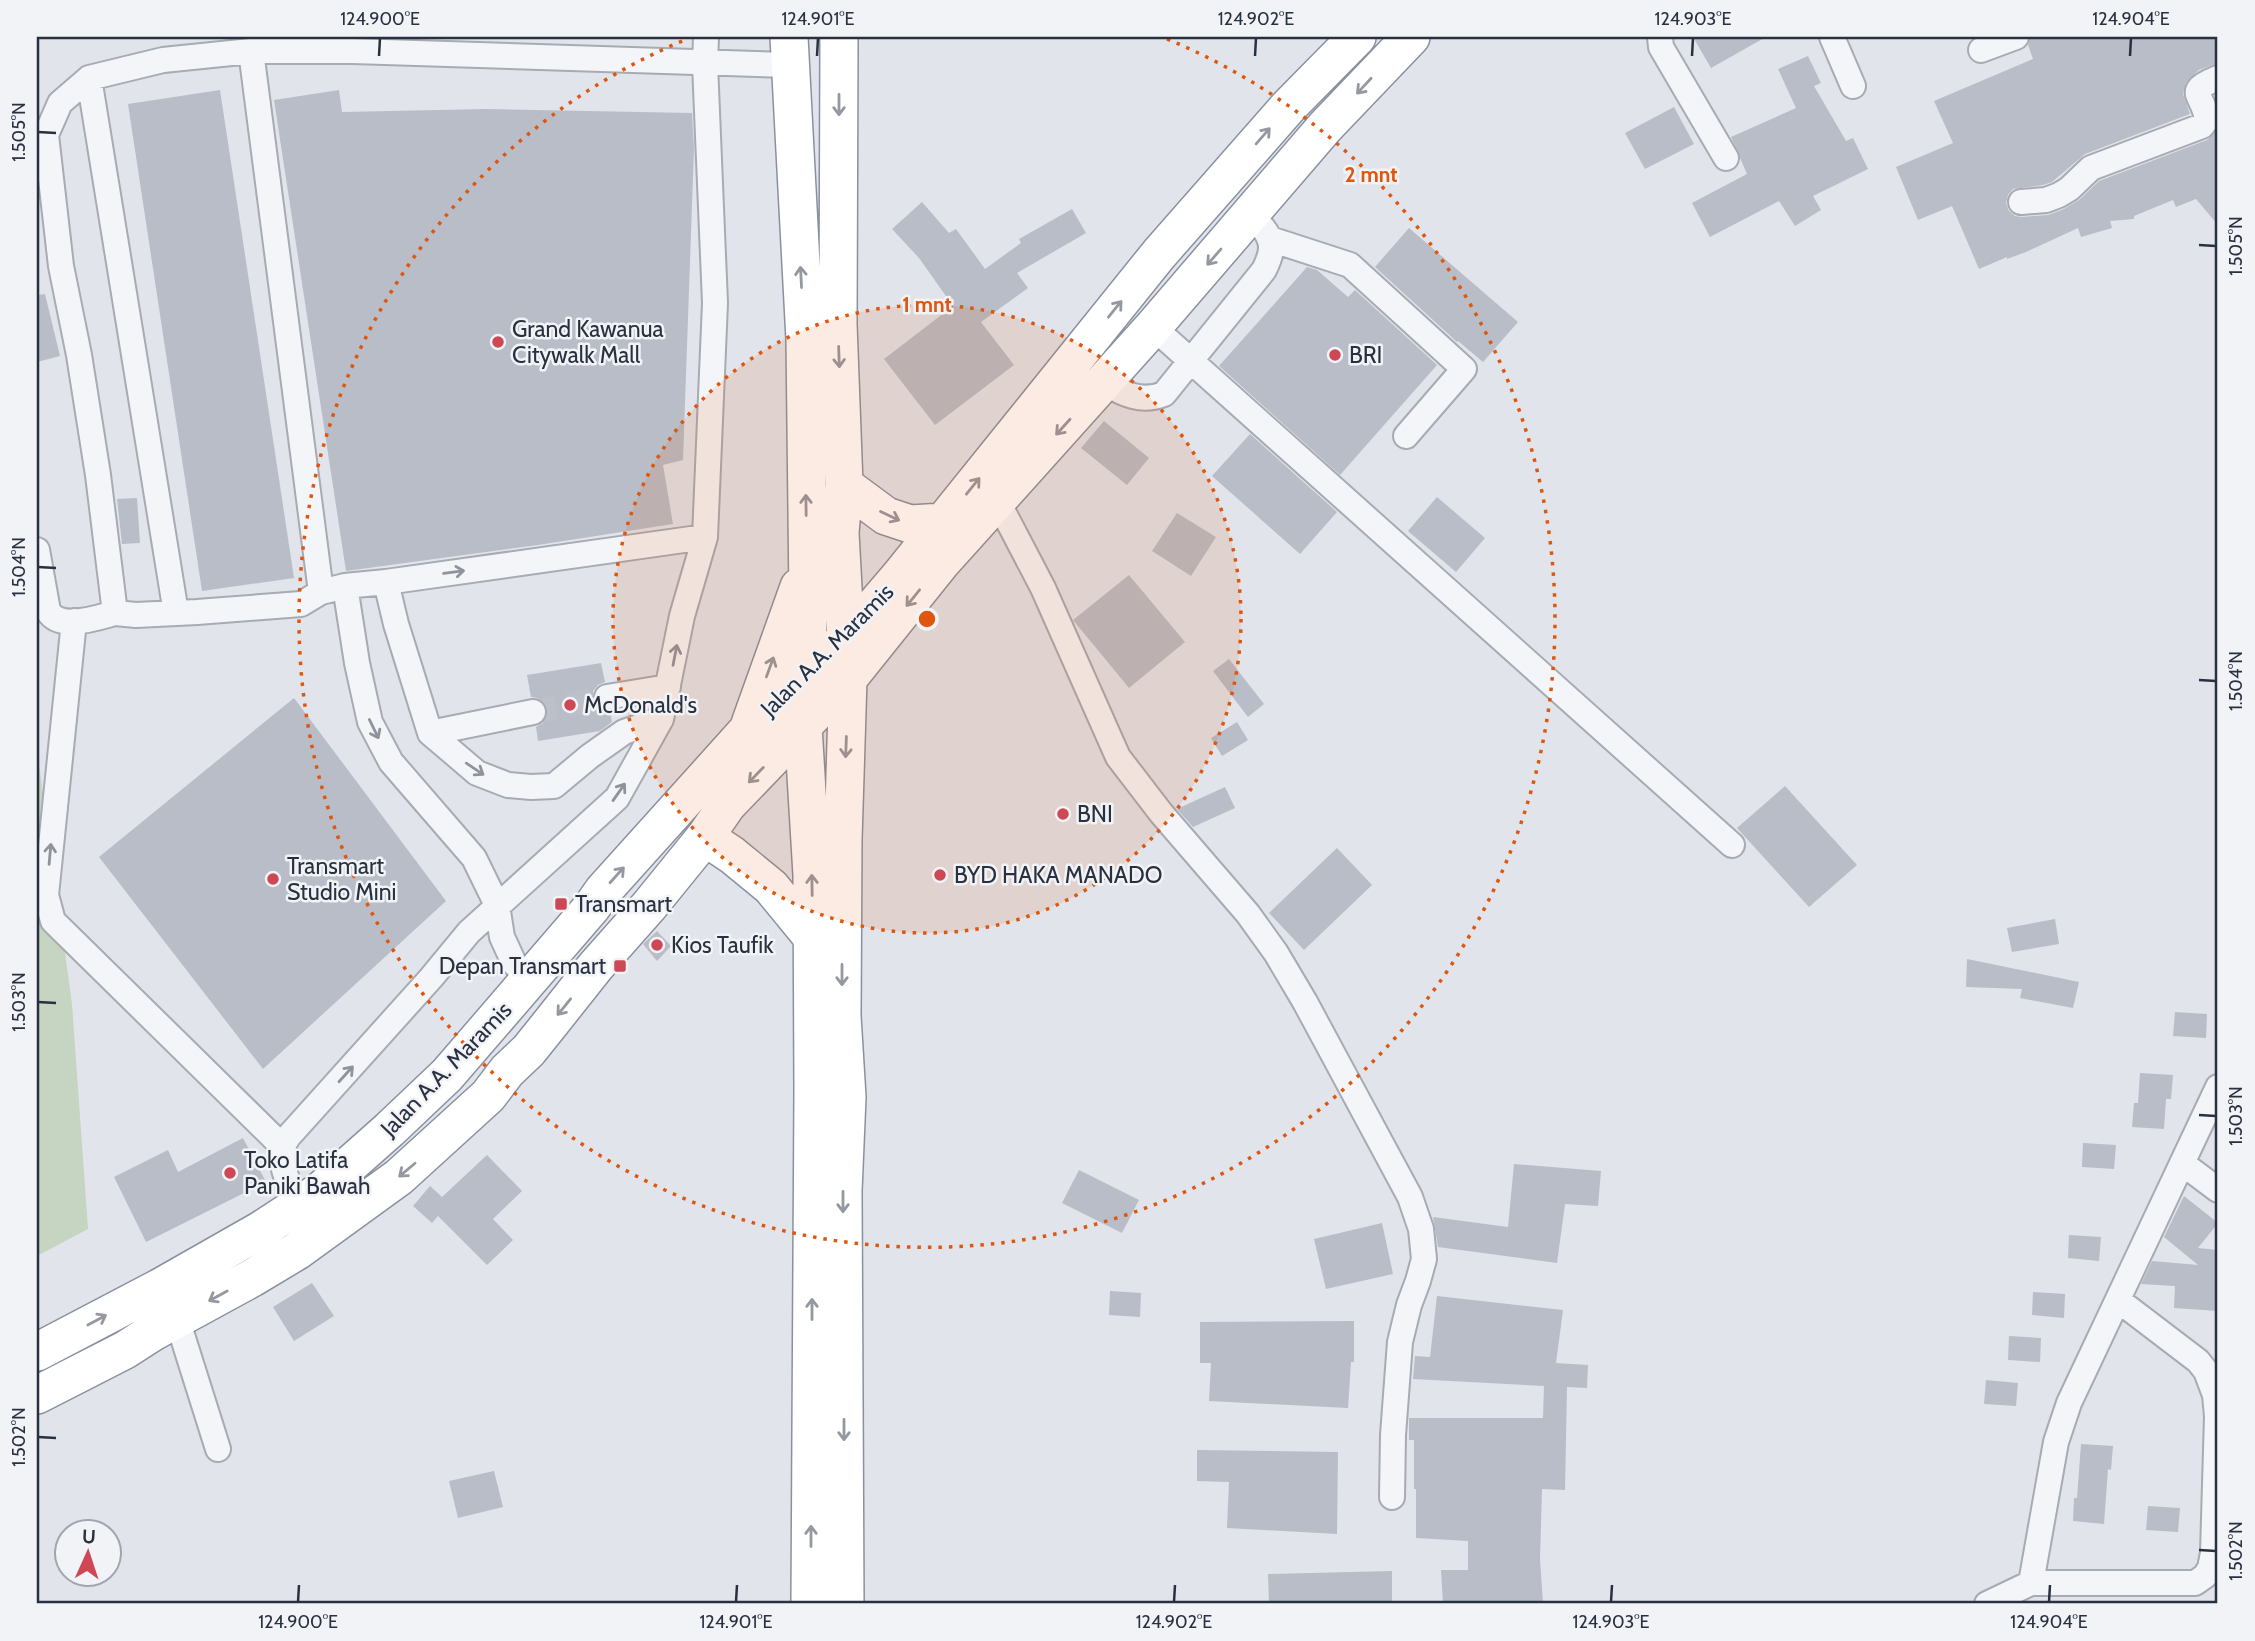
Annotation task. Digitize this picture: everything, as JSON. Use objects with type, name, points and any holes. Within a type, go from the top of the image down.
[{"type":"highway","points":[[810,1604],[830,1093],[842,1016],[843,840],[848,679],[840,533],[845,485],[838,324],[839,37]]},
{"type":"highway","name":"Jalan A.A. Maramis","points":[[37,1352],[261,1230],[319,1192],[415,1107],[447,1075],[603,891],[747,731],[807,671],[846,639],[899,578],[1159,254],[1289,106],[1357,37]]},
{"type":"highway","points":[[37,1395],[125,1350],[297,1251],[399,1177],[488,1096],[507,1070],[529,1050],[595,967],[641,916],[705,837],[727,805],[848,679],[941,563],[1153,327],[1259,228],[1325,127],[1411,37]]},
{"type":"highway","points":[[789,51],[805,340],[807,671],[803,726],[812,875],[812,937],[843,1191],[845,1604]]},
{"type":"highway","points":[[845,485],[886,516],[910,524],[944,522]]},
{"type":"highway","points":[[747,731],[807,564]]},
{"type":"highway","points":[[705,837],[771,887],[812,937]]},
{"type":"street","points":[[298,1205],[288,1181],[282,1146],[469,932],[617,797],[662,719],[682,616],[705,537],[715,303],[706,37]]},
{"type":"street","points":[[1660,37],[1661,47],[1726,159]]},
{"type":"street","points":[[1832,37],[1853,86]]},
{"type":"street","points":[[1981,50],[2016,37]]},
{"type":"street","points":[[251,51],[321,592]]},
{"type":"street","points":[[115,613],[98,475],[41,137],[60,103],[89,78],[163,60],[251,51],[353,51],[705,64],[789,51]]},
{"type":"street","points":[[89,78],[176,613]]},
{"type":"street","points":[[2021,202],[2046,200],[2059,195],[2091,168],[2202,126],[2207,119],[2199,99],[2199,89],[2203,84],[2218,78]]},
{"type":"street","points":[[1104,382],[1131,397],[1156,397],[1164,394],[1264,270],[1273,248],[1259,228]]},
{"type":"street","points":[[1259,228],[1350,265],[1464,369],[1406,436]]},
{"type":"street","points":[[1153,327],[1732,845]]},
{"type":"street","points":[[997,500],[1043,588],[1118,757],[1161,813],[1248,914],[1276,953],[1410,1198],[1421,1229],[1424,1259],[1400,1342],[1393,1435],[1392,1497]]},
{"type":"street","points":[[37,550],[51,617],[59,621],[74,621],[115,613],[136,615],[301,604],[321,592],[345,586],[705,537]]},
{"type":"street","points":[[386,582],[398,634],[430,733],[477,773],[508,785],[554,786],[625,732],[662,719]]},
{"type":"street","points":[[345,586],[357,663],[370,722],[391,762],[474,858],[497,905],[502,937],[514,964],[529,979]]},
{"type":"street","points":[[74,621],[47,895],[52,921],[282,1146]]},
{"type":"street","points":[[607,697],[668,687]]},
{"type":"street","points":[[430,733],[533,712]]},
{"type":"street","points":[[2031,1583],[2056,1442],[2069,1403],[2218,1087]]},
{"type":"street","points":[[2182,1163],[2218,1190]]},
{"type":"street","points":[[1987,1604],[2031,1583],[2195,1583],[2205,1576],[2210,1568],[2214,1529],[2217,1416],[2211,1381],[2198,1361],[2118,1300]]},
{"type":"street","points":[[177,1319],[218,1449]]},
{"type":"green space","points":[[37,750],[72,1004],[88,1229],[37,1256]]},
{"type":"building","points":[[1693,37],[1766,37],[1711,68]]},
{"type":"building","points":[[2030,37],[2218,37],[2218,63],[2199,70],[2186,82],[2183,94],[2190,114],[2085,154],[2052,182],[2013,189],[2006,203],[2009,211],[2022,217],[2048,215],[2064,209],[2079,200],[2099,181],[2207,140],[2218,129],[2218,225],[2196,199],[2176,207],[2173,200],[2134,216],[2134,219],[2110,221],[2112,228],[2081,237],[2078,228],[2026,252],[1979,269],[1952,206],[1918,220],[1896,167],[1953,143],[1934,101],[2033,59],[2028,45]]},
{"type":"building","points":[[1808,56],[1821,83],[1814,86],[1846,141],[1853,138],[1868,169],[1813,196],[1821,210],[1795,226],[1779,201],[1710,237],[1692,203],[1747,174],[1731,137],[1796,108],[1778,69]]},
{"type":"building","points":[[220,90],[294,578],[202,591],[128,104]]},
{"type":"building","points":[[339,90],[342,112],[487,109],[692,113],[694,148],[683,460],[663,465],[673,524],[346,571],[274,100]]},
{"type":"building","points":[[1674,107],[1694,144],[1645,169],[1625,133]]},
{"type":"building","points":[[922,202],[949,233],[956,229],[985,269],[1021,243],[1019,239],[1072,209],[1086,233],[1017,273],[1028,288],[981,322],[1014,365],[935,425],[884,359],[953,306],[919,258],[892,229]]},
{"type":"building","points":[[1409,228],[1518,322],[1483,362],[1457,342],[1375,267]]},
{"type":"building","points":[[1307,267],[1317,270],[1348,297],[1355,290],[1437,365],[1340,475],[1219,366]]},
{"type":"building","points":[[45,294],[60,356],[37,362],[37,295]]},
{"type":"building","points":[[1104,421],[1149,458],[1127,485],[1081,448]]},
{"type":"building","points":[[1250,434],[1337,512],[1300,554],[1212,476]]},
{"type":"building","points":[[1437,497],[1485,538],[1456,572],[1408,531]]},
{"type":"building","points":[[137,498],[140,543],[122,544],[117,499]]},
{"type":"building","points":[[1177,513],[1216,537],[1191,576],[1152,551]]},
{"type":"building","points":[[1129,575],[1185,642],[1129,688],[1073,620]]},
{"type":"building","points":[[1229,659],[1264,704],[1248,717],[1213,671]]},
{"type":"building","name":"McDonald's","points":[[601,663],[605,682],[593,691],[593,700],[601,711],[610,712],[612,722],[600,731],[538,741],[536,727],[543,723],[548,710],[544,702],[531,697],[527,675]]},
{"type":"building","name":"Transmart Studio Mini","points":[[294,698],[446,901],[263,1069],[99,857]]},
{"type":"building","points":[[1237,722],[1248,740],[1222,756],[1211,738]]},
{"type":"building","points":[[1785,786],[1857,865],[1809,907],[1737,828]]},
{"type":"building","points":[[1225,787],[1235,808],[1193,827],[1177,809]]},
{"type":"building","points":[[1337,848],[1372,885],[1304,950],[1269,913]]},
{"type":"building","points":[[2055,919],[2059,944],[2012,952],[2007,928]]},
{"type":"building","name":"Kios Taufik","points":[[657,931],[671,946],[657,961],[643,944]]},
{"type":"building","points":[[1967,959],[2079,982],[2073,1008],[2020,998],[2022,989],[1966,987]]},
{"type":"building","points":[[2175,1012],[2207,1014],[2206,1038],[2173,1036]]},
{"type":"building","points":[[2140,1073],[2173,1075],[2171,1099],[2166,1099],[2164,1129],[2132,1127],[2134,1103],[2138,1103]]},
{"type":"building","points":[[243,1138],[266,1182],[146,1242],[114,1177],[168,1150],[178,1172]]},
{"type":"building","points":[[2083,1143],[2116,1145],[2114,1169],[2082,1167]]},
{"type":"building","points":[[487,1155],[522,1191],[493,1219],[513,1240],[487,1265],[438,1216],[432,1223],[413,1206],[430,1186],[442,1197]]},
{"type":"building","points":[[1514,1164],[1601,1171],[1598,1206],[1565,1204],[1557,1263],[1438,1247],[1433,1217],[1508,1227]]},
{"type":"building","points":[[1079,1170],[1139,1200],[1122,1233],[1062,1203]]},
{"type":"building","points":[[2184,1196],[2218,1223],[2198,1248],[2218,1250],[2218,1311],[2174,1308],[2175,1286],[2141,1284],[2152,1261],[2198,1265],[2164,1237]]},
{"type":"building","points":[[1382,1223],[1393,1274],[1326,1289],[1314,1239]]},
{"type":"building","points":[[2069,1235],[2101,1237],[2099,1261],[2068,1258]]},
{"type":"building","points":[[312,1283],[334,1316],[294,1341],[273,1307]]},
{"type":"building","points":[[1110,1291],[1141,1293],[1140,1317],[1109,1315]]},
{"type":"building","points":[[2033,1292],[2065,1294],[2064,1318],[2032,1315]]},
{"type":"building","points":[[1437,1296],[1563,1310],[1556,1363],[1588,1365],[1587,1388],[1567,1387],[1565,1490],[1542,1489],[1540,1559],[1543,1604],[1443,1604],[1441,1570],[1468,1570],[1468,1541],[1416,1538],[1414,1440],[1409,1440],[1409,1418],[1543,1418],[1544,1386],[1413,1379],[1415,1356],[1430,1357]]},
{"type":"building","points":[[1354,1321],[1354,1362],[1351,1362],[1348,1408],[1209,1401],[1211,1363],[1200,1363],[1200,1322]]},
{"type":"building","points":[[2009,1336],[2041,1338],[2040,1362],[2008,1360]]},
{"type":"building","points":[[1986,1380],[2018,1383],[2016,1406],[1984,1404]]},
{"type":"building","points":[[2081,1444],[2113,1446],[2111,1470],[2108,1469],[2104,1524],[2073,1521]]},
{"type":"building","points":[[1197,1450],[1338,1452],[1337,1534],[1227,1528],[1229,1482],[1197,1481]]},
{"type":"building","points":[[494,1471],[503,1507],[458,1518],[449,1481]]},
{"type":"building","points":[[2148,1506],[2180,1508],[2178,1532],[2146,1530]]},
{"type":"building","points":[[1392,1571],[1392,1603],[1269,1604],[1268,1574]]},
{"type":"tunnel","points":[[533,712],[607,697]]},
{"type":"place","name":"Grand Kawanua Citywalk Mall","points":[[498,342]]},
{"type":"place","name":"BRI","points":[[1335,355]]},
{"type":"place","name":"McDonald's","points":[[570,705]]},
{"type":"place","name":"BNI","points":[[1063,814]]},
{"type":"place","name":"BYD HAKA MANADO","points":[[940,875]]},
{"type":"place","name":"Transmart Studio Mini","points":[[273,879]]},
{"type":"place","name":"Transmart","points":[[561,904]]},
{"type":"place","name":"Kios Taufik","points":[[657,945]]},
{"type":"place","name":"Depan Transmart","points":[[620,966]]},
{"type":"place","name":"Toko Latifa Paniki Bawah","points":[[230,1173]]}]
